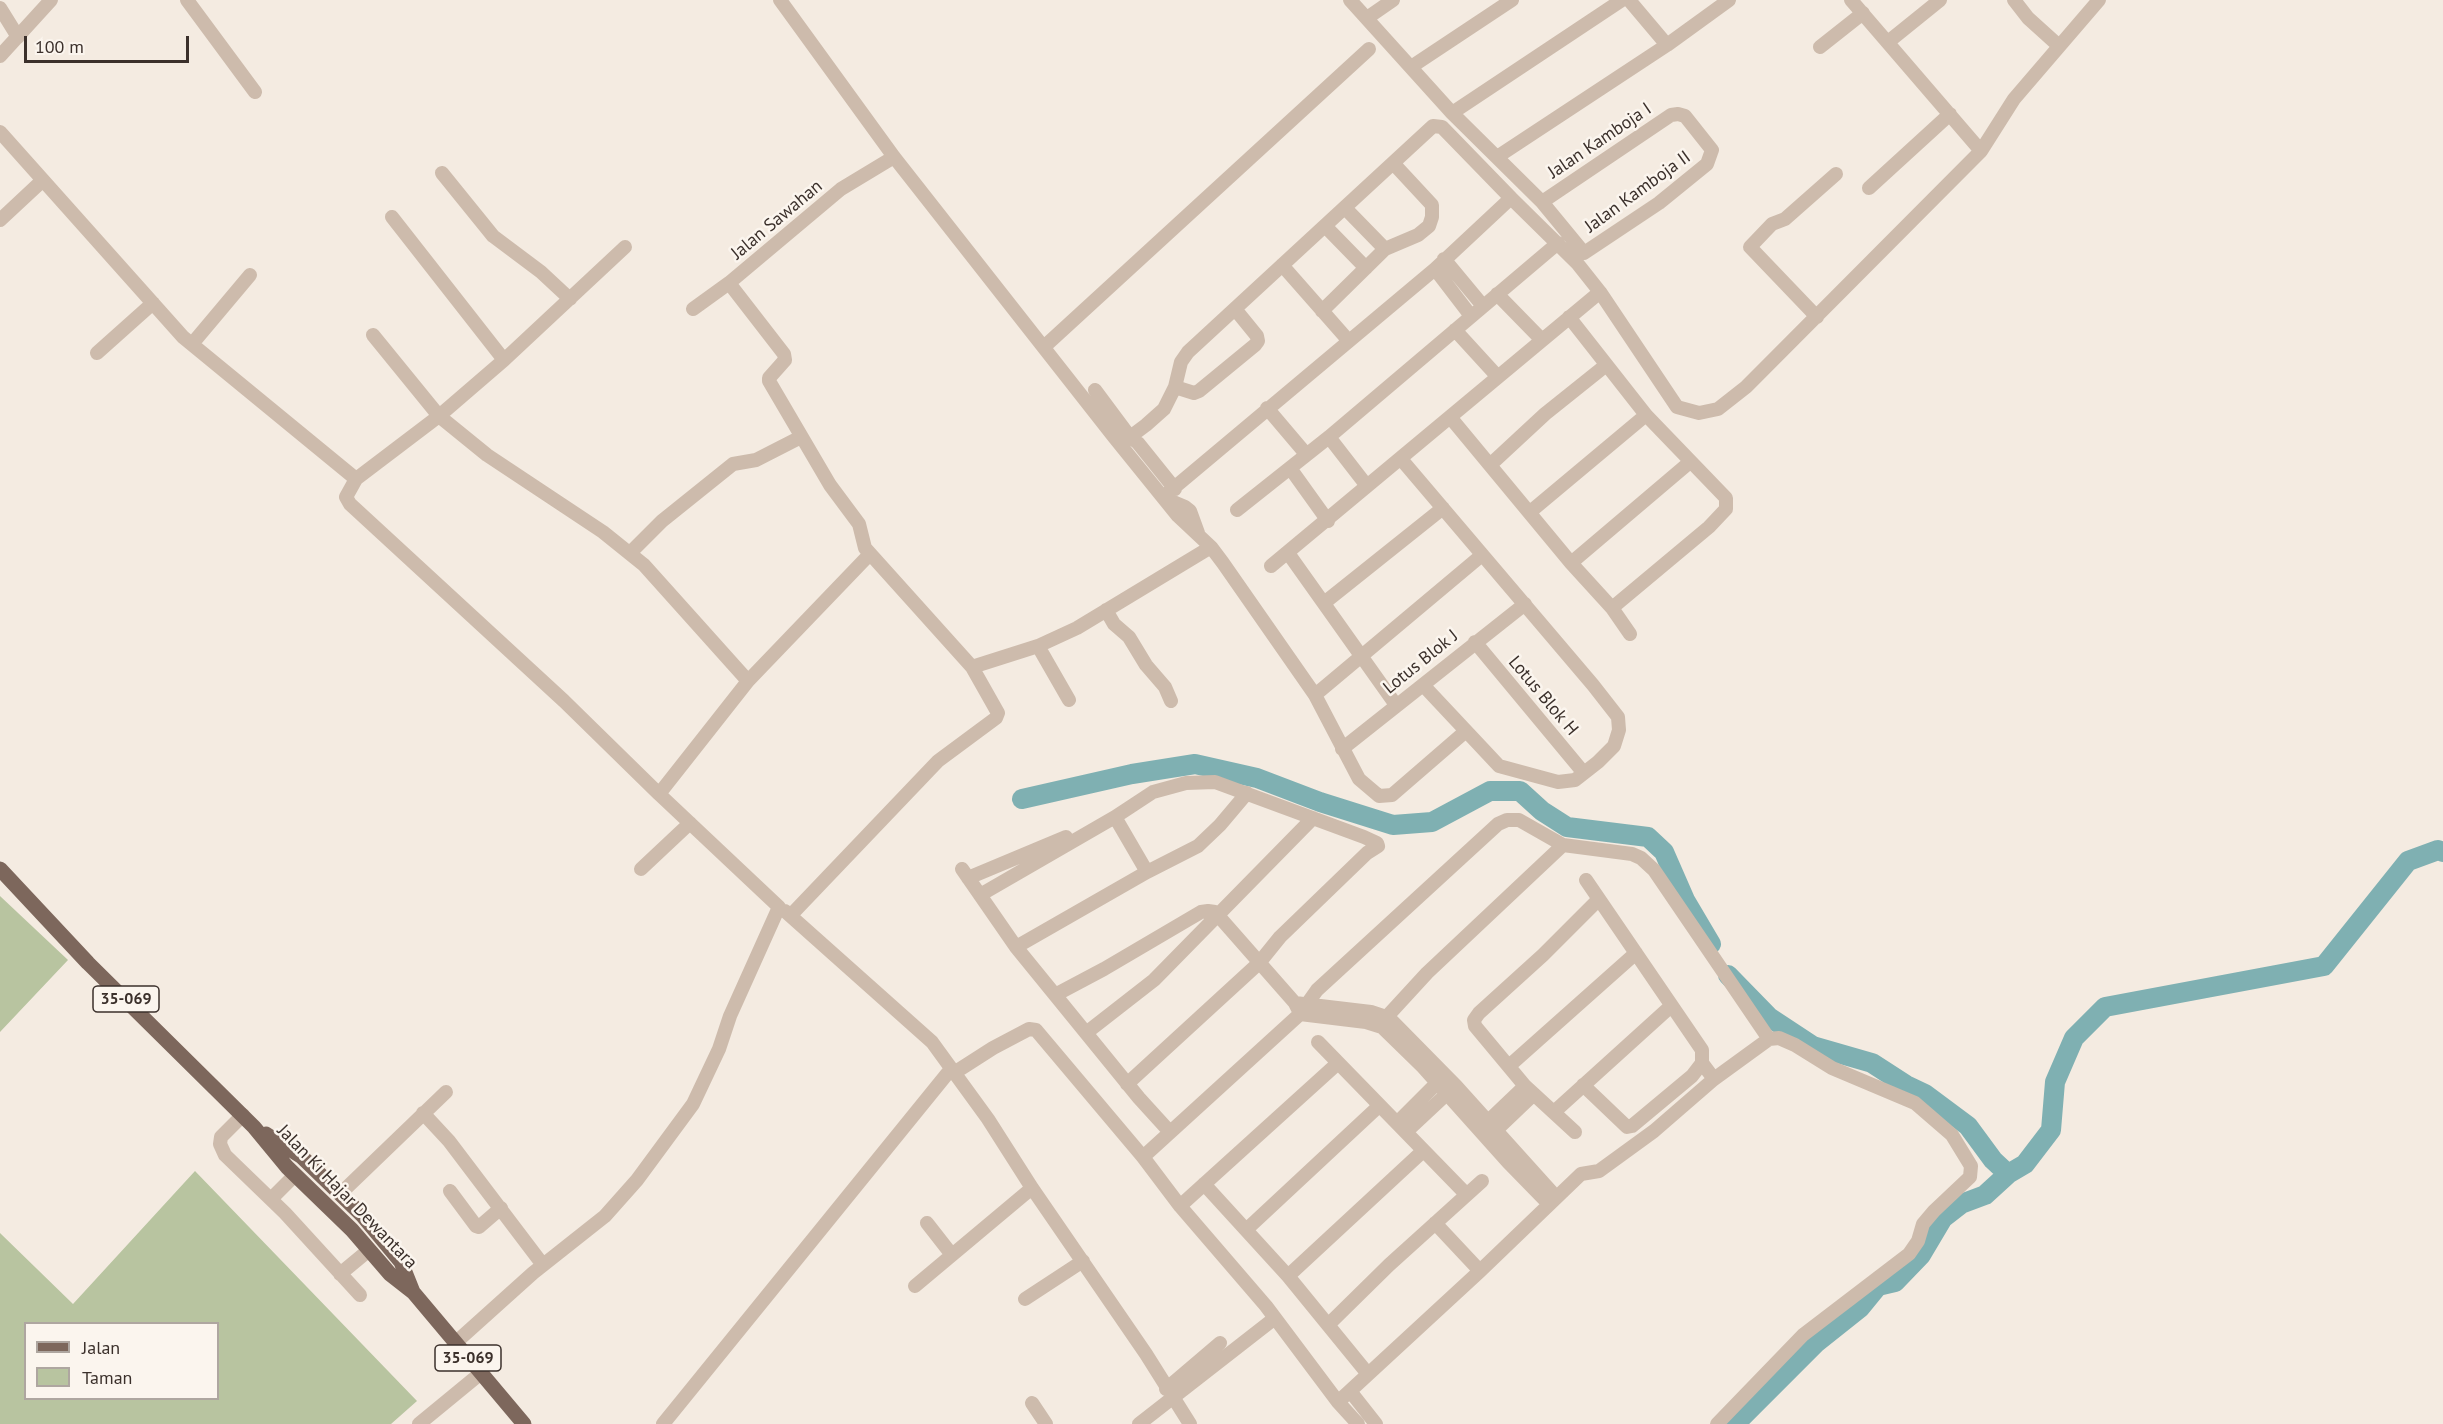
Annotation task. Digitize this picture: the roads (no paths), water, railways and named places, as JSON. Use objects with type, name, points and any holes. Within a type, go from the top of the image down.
[{"type":"main road","name":"Jalan Ki Hajar Dewantara","points":[[0,869],[238,1120],[254,1127],[302,1157],[362,1215],[401,1262],[413,1292]]},
{"type":"main road","name":"Jalan Ki Hajar Dewantara","points":[[254,1127],[292,1178],[352,1230],[365,1253],[413,1292],[454,1344],[524,1424]]},
{"type":"street","points":[[0,56],[51,0]]},
{"type":"street","points":[[187,0],[255,92]]},
{"type":"street","points":[[780,0],[894,157],[1045,346],[1114,437],[1167,495],[1190,511],[1199,536],[1211,548],[1315,695],[1359,779],[1379,796],[1392,795],[1466,731]]},
{"type":"street","points":[[1350,0],[1452,113],[1542,202]]},
{"type":"street","points":[[1367,18],[1393,0]]},
{"type":"street","points":[[1411,68],[1512,0]]},
{"type":"street","points":[[1452,113],[1622,0]]},
{"type":"street","points":[[1629,0],[1667,45]]},
{"type":"street","points":[[1497,157],[1667,45],[1729,0]]},
{"type":"street","points":[[1851,0],[1981,151]]},
{"type":"street","points":[[1887,42],[1940,0]]},
{"type":"street","points":[[2014,0],[2028,18],[2059,46]]},
{"type":"street","points":[[1114,437],[1130,437],[1164,409],[1175,387],[1181,362],[1188,352],[1433,126],[1442,127],[1558,243],[1600,292],[1677,407],[1699,413],[1718,409],[1746,387],[1981,151],[2014,99],[2098,0]]},
{"type":"street","points":[[0,8],[18,37]]},
{"type":"street","points":[[1820,47],[1863,14]]},
{"type":"street","points":[[1045,346],[1369,49]]},
{"type":"street","name":"Jalan Kamboja II","points":[[1542,202],[1584,253],[1659,203],[1707,164],[1712,150],[1685,116],[1678,114]]},
{"type":"street","name":"Jalan Kamboja I","points":[[1542,202],[1671,115],[1678,114]]},
{"type":"street","points":[[1869,188],[1950,114]]},
{"type":"street","points":[[0,132],[192,344],[356,479]]},
{"type":"street","name":"Jalan Sawahan","points":[[792,915],[938,761],[996,718],[998,713],[972,668],[865,547],[859,524],[830,485],[769,381],[785,360],[784,354],[729,283],[841,189],[894,157]]},
{"type":"street","points":[[1322,311],[1385,249],[1418,235],[1429,226],[1432,206],[1393,163]]},
{"type":"street","points":[[442,172],[493,236],[541,272],[570,298]]},
{"type":"street","points":[[1817,317],[1750,247],[1772,224],[1785,219],[1836,174]]},
{"type":"street","points":[[0,220],[43,180]]},
{"type":"street","points":[[1167,495],[1439,264],[1511,198]]},
{"type":"street","points":[[1345,208],[1385,249]]},
{"type":"street","points":[[392,217],[504,360]]},
{"type":"street","points":[[1325,226],[1366,268]]},
{"type":"street","points":[[1237,510],[1329,438],[1558,243]]},
{"type":"street","points":[[624,247],[504,360],[439,416],[356,479],[346,497],[350,504],[564,701],[779,907],[792,915],[932,1042],[988,1119],[1190,1424]]},
{"type":"street","points":[[1439,264],[1483,306]]},
{"type":"street","points":[[1439,264],[1471,316]]},
{"type":"street","points":[[1282,266],[1348,340]]},
{"type":"street","points":[[192,344],[250,275]]},
{"type":"street","points":[[693,309],[729,283]]},
{"type":"street","points":[[1271,566],[1600,292]]},
{"type":"street","points":[[1497,294],[1541,339]]},
{"type":"street","points":[[98,353],[153,303]]},
{"type":"street","points":[[1175,387],[1194,393],[1199,392],[1255,345],[1258,340],[1257,336],[1235,309]]},
{"type":"street","points":[[1569,317],[1605,366],[1646,415],[1726,498],[1726,509],[1709,527],[1612,608]]},
{"type":"street","points":[[1455,330],[1498,377]]},
{"type":"street","points":[[373,335],[439,416],[487,456],[603,531],[644,565],[748,681]]},
{"type":"street","points":[[1490,465],[1545,414],[1605,366]]},
{"type":"street","points":[[1095,390],[1130,437],[1138,443],[1167,495]]},
{"type":"street","points":[[1267,408],[1306,454]]},
{"type":"street","points":[[1530,512],[1646,415]]},
{"type":"street","points":[[1450,417],[1571,563],[1612,608],[1630,634]]},
{"type":"street","points":[[630,554],[662,521],[733,464],[756,460],[801,437]]},
{"type":"street","points":[[1329,438],[1367,486]]},
{"type":"street","points":[[1401,459],[1618,717],[1614,746],[1575,780],[1558,782],[1499,766],[1424,685]]},
{"type":"street","points":[[1571,563],[1690,462]]},
{"type":"street","points":[[1290,468],[1328,520]]},
{"type":"street","points":[[1324,603],[1443,508]]},
{"type":"street","points":[[659,794],[748,681],[865,547]]},
{"type":"street","points":[[972,668],[1031,648],[1077,628],[1211,548]]},
{"type":"street","points":[[1288,553],[1396,705]]},
{"type":"street","points":[[1315,695],[1482,555]]},
{"type":"street","name":"Lotus Blok J","points":[[1342,749],[1525,604]]},
{"type":"street","points":[[1106,610],[1114,624],[1129,637],[1146,665],[1165,687],[1172,701]]},
{"type":"street","name":"Lotus Blok H","points":[[1475,642],[1583,772]]},
{"type":"street","points":[[1031,648],[1069,700]]},
{"type":"street","points":[[980,895],[1115,817],[1153,792],[1186,783],[1215,782],[1377,843],[1378,846],[1367,853],[1288,930],[1259,963],[1127,1084]]},
{"type":"street","points":[[1016,947],[1147,872],[1198,846],[1220,825],[1247,793]]},
{"type":"street","points":[[1115,817],[1147,872]]},
{"type":"street","points":[[1086,1033],[1154,980],[1313,818]]},
{"type":"street","points":[[1143,1157],[1169,1131],[1222,1087],[1317,990],[1498,824],[1507,819],[1519,820],[1563,845],[1632,854],[1641,858],[1654,870],[1769,1039]]},
{"type":"street","points":[[642,869],[690,823]]},
{"type":"street","points":[[1083,835],[1068,836],[965,874],[1016,947],[1127,1084],[1169,1131]]},
{"type":"street","points":[[1055,995],[1201,912],[1208,911],[1217,915],[1300,1007],[1366,1022],[1382,1021],[1427,973],[1563,845]]},
{"type":"street","points":[[1586,880],[1702,1050],[1702,1063],[1714,1079]]},
{"type":"street","points":[[1575,1132],[1530,1090],[1475,1026],[1474,1020],[1598,900]]},
{"type":"street","points":[[454,1344],[543,1265],[605,1216],[637,1180],[674,1132],[693,1104],[715,1058],[744,984],[779,907]]},
{"type":"street","points":[[1509,1066],[1636,952]]},
{"type":"street","points":[[1554,1112],[1670,1006]]},
{"type":"street","points":[[1382,1021],[1446,1084],[1553,1201]]},
{"type":"street","points":[[663,1424],[953,1071],[1034,1028],[1275,1318],[1338,1402],[1358,1424]]},
{"type":"street","points":[[1338,1402],[1581,1174],[1599,1171],[1654,1131],[1714,1079],[1769,1039],[1779,1038],[1832,1068],[1915,1103],[1952,1135],[1971,1166],[1970,1177],[1923,1224],[1918,1241],[1909,1254],[1803,1335],[1717,1424]]},
{"type":"street","points":[[1318,1041],[1466,1194]]},
{"type":"street","points":[[1180,1206],[1338,1063]]},
{"type":"street","points":[[1583,1085],[1627,1127],[1632,1126],[1692,1076],[1702,1063]]},
{"type":"street","points":[[1401,1128],[1446,1084]]},
{"type":"street","points":[[1488,1130],[1530,1090]]},
{"type":"street","points":[[344,1197],[429,1120],[446,1092]]},
{"type":"street","points":[[1247,1229],[1379,1106]]},
{"type":"street","points":[[238,1120],[221,1137],[220,1144],[225,1155],[273,1195],[345,1271],[360,1295]]},
{"type":"street","points":[[429,1120],[501,1208],[543,1265]]},
{"type":"street","points":[[1288,1276],[1423,1151]]},
{"type":"street","points":[[273,1195],[292,1178]]},
{"type":"street","points":[[1328,1325],[1482,1181]]},
{"type":"street","points":[[1204,1184],[1288,1276],[1368,1374]]},
{"type":"street","points":[[915,1286],[1032,1188]]},
{"type":"street","points":[[450,1191],[479,1227],[501,1208]]},
{"type":"street","points":[[927,1223],[952,1255]]},
{"type":"street","points":[[1435,1223],[1480,1271]]},
{"type":"street","points":[[345,1271],[365,1253]]},
{"type":"street","points":[[1025,1299],[1083,1261]]},
{"type":"street","points":[[1169,1393],[1275,1318]]},
{"type":"street","points":[[1139,1424],[1220,1343]]},
{"type":"street","points":[[419,1424],[481,1373]]},
{"type":"street","points":[[1350,1391],[1376,1424]]},
{"type":"street","points":[[1032,1403],[1046,1424]]},
{"type":"waterway","points":[[1022,799],[1132,774],[1195,764],[1257,778],[1320,802],[1393,825],[1432,822],[1490,791],[1520,791],[1542,811],[1567,827],[1648,837],[1664,852],[1685,900],[1711,944]]},
{"type":"waterway","points":[[1728,975],[1769,1017],[1813,1046],[1872,1063],[1906,1085],[1925,1094],[1968,1126],[1993,1160],[2008,1174],[2025,1164],[2051,1130],[2055,1082],[2074,1038],[2105,1007],[2324,966],[2408,861],[2438,850],[2443,852]]},
{"type":"waterway","points":[[1735,1424],[1816,1343],[1860,1308],[1878,1286],[1895,1282],[1921,1255],[1943,1218],[1961,1204],[1985,1195],[2008,1174]]}]
